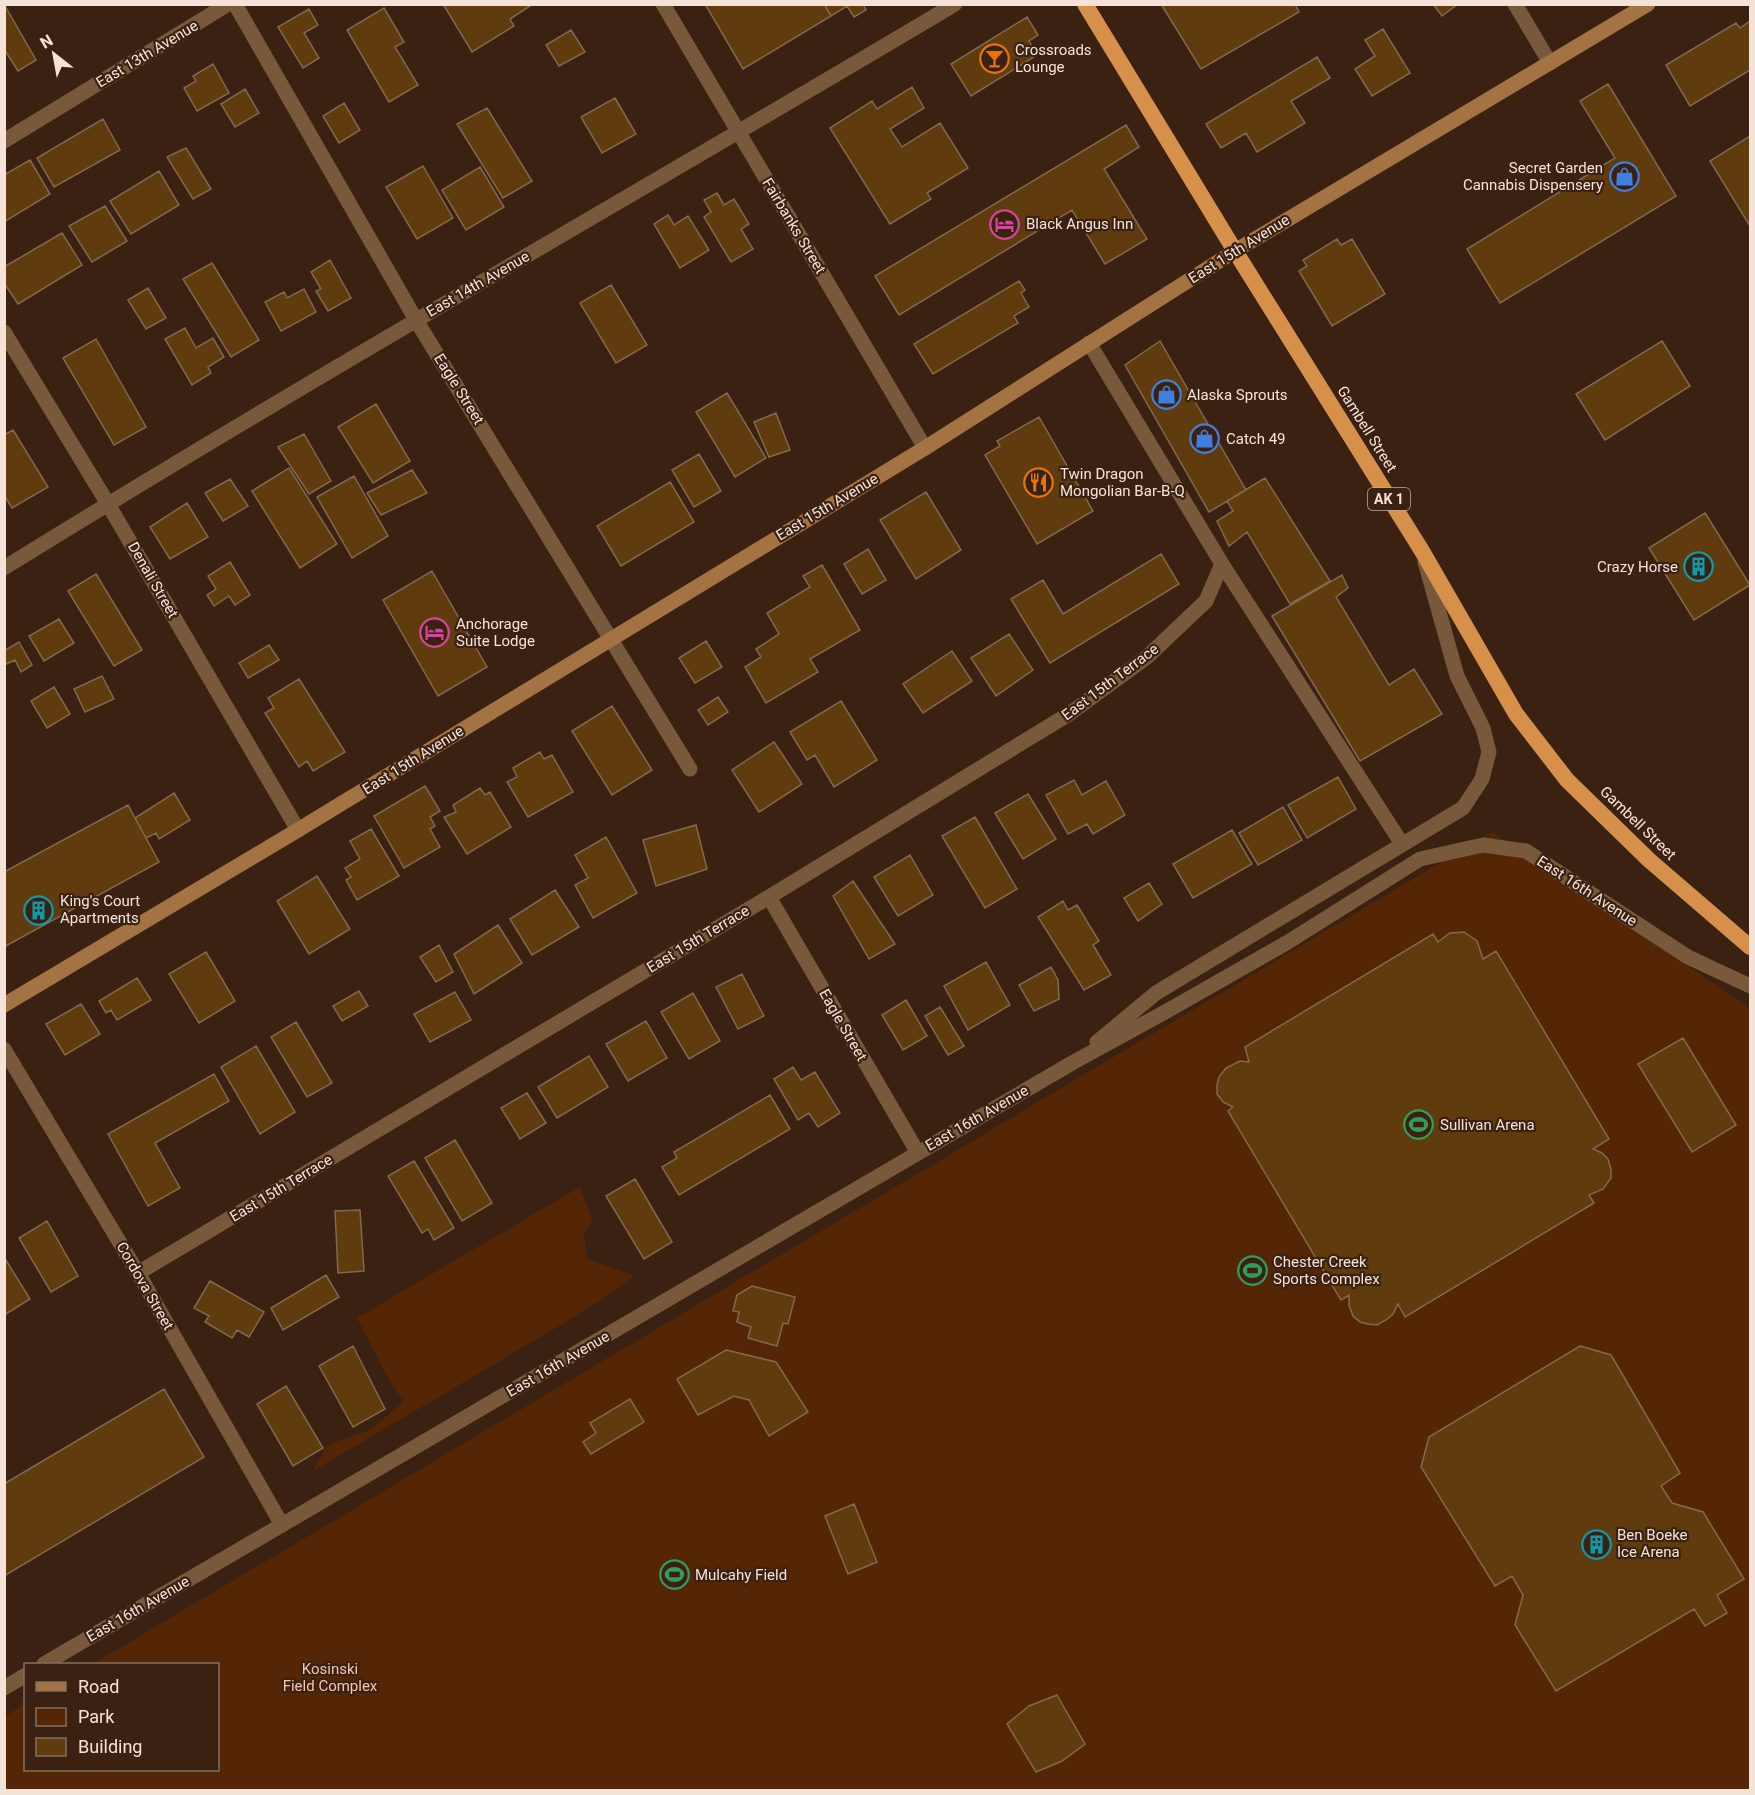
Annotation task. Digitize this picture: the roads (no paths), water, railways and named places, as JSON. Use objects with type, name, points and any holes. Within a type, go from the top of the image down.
[{"type":"highway","name":"Gambell Street","points":[[1085,4],[1235,251],[1422,551],[1516,714],[1567,780],[1649,861],[1750,947]]},
{"type":"main road","name":"East 15th Avenue","points":[[4,1005],[298,830],[925,448],[1235,251],[1648,4]]},
{"type":"street","name":"East 13th Avenue","points":[[4,141],[228,4]]},
{"type":"street","name":"Eagle Street","points":[[235,4],[416,320],[690,770]]},
{"type":"street","name":"Fairbanks Street","points":[[663,4],[925,448]]},
{"type":"street","name":"East 14th Avenue","points":[[4,568],[416,320],[739,134],[955,4]]},
{"type":"street","points":[[1515,4],[1550,63]]},
{"type":"street","name":"Denali Street","points":[[4,332],[108,504],[298,830]]},
{"type":"street","points":[[1089,343],[1222,564],[1402,844]]},
{"type":"street","name":"East 16th Avenue","points":[[1072,1063],[1156,993],[1463,808],[1482,779],[1489,752],[1483,728],[1456,676],[1422,551]]},
{"type":"street","name":"East 15th Terrace","points":[[138,1273],[769,897],[1059,720],[1147,657],[1206,601],[1222,564]]},
{"type":"street","name":"East 16th Avenue","points":[[47,1663],[1072,1063],[1288,942],[1420,859],[1483,845],[1527,851],[1689,957],[1750,986]]},
{"type":"street","name":"Eagle Street","points":[[769,897],[918,1153]]},
{"type":"street","name":"Cordova Street","points":[[4,1049],[138,1273],[282,1525]]},
{"type":"street","points":[[4,1688],[24,1677]]},
{"type":"place","name":"Crossroads Lounge","points":[[994,59]]},
{"type":"place","name":"Secret Garden Cannabis Dispensery","points":[[1624,177]]},
{"type":"place","name":"Black Angus Inn","points":[[1005,224]]},
{"type":"place","name":"Alaska Sprouts","points":[[1166,395]]},
{"type":"place","name":"Catch 49","points":[[1205,439]]},
{"type":"place","name":"Twin Dragon Mongolian Bar-B-Q","points":[[1039,483]]},
{"type":"place","name":"Crazy Horse","points":[[1699,567]]},
{"type":"place","name":"Anchorage Suite Lodge","points":[[435,633]]},
{"type":"place","name":"King's Court Apartments","points":[[39,910]]},
{"type":"place","name":"Sullivan Arena","points":[[1419,1125]]},
{"type":"place","name":"Chester Creek Sports Complex","points":[[1252,1271]]},
{"type":"place","name":"Ben Boeke Ice Arena","points":[[1596,1544]]},
{"type":"place","name":"Mulcahy Field","points":[[674,1575]]},
{"type":"park label","name":"Kosinski Field Complex","points":[[330,1678]]}]
